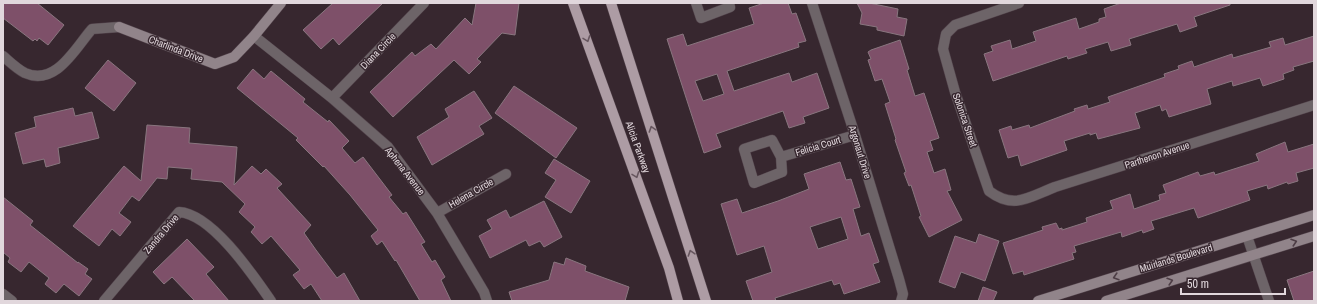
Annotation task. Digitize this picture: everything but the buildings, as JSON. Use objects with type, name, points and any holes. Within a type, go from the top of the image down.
[{"type":"main road","name":"Charlinda Drive","points":[[119,27],[215,64],[234,57],[254,36],[281,3]]},
{"type":"main road","name":"Alicia Parkway","points":[[573,3],[669,268],[678,301]]},
{"type":"main road","name":"Alicia Parkway","points":[[611,3],[706,301]]},
{"type":"main road","name":"Muirlands Boulevard","points":[[1038,301],[1314,215]]},
{"type":"main road","name":"Muirlands Boulevard","points":[[1106,301],[1314,236]]},
{"type":"street","name":"Diana Circle","points":[[332,98],[424,3]]},
{"type":"street","points":[[696,3],[701,18],[730,7],[729,3]]},
{"type":"street","name":"Argonaut Drive","points":[[812,3],[855,135],[899,279],[903,294],[901,301]]},
{"type":"street","name":"Solonica Street","points":[[1000,199],[989,191],[955,92],[943,49],[946,34],[955,25],[1019,3]]},
{"type":"street","points":[[3,56],[26,74],[43,76],[58,70],[92,29],[119,27]]},
{"type":"street","name":"Aphena Avenue","points":[[254,36],[332,98],[388,147],[437,213],[484,292],[487,301]]},
{"type":"street","name":"Parthenon Avenue","points":[[1000,199],[1014,202],[1314,105]]},
{"type":"street","name":"Felicia Court","points":[[781,157],[855,135]]},
{"type":"street","points":[[772,140],[781,157],[782,172],[754,183],[744,149],[772,140]]},
{"type":"street","name":"Helena Circle","points":[[437,213],[506,174]]},
{"type":"street","name":"Zandra Drive","points":[[104,301],[179,212],[197,218],[212,228],[247,268],[271,301]]},
{"type":"street","points":[[1247,236],[1252,256],[1269,301]]},
{"type":"street","points":[[3,294],[12,301]]}]
